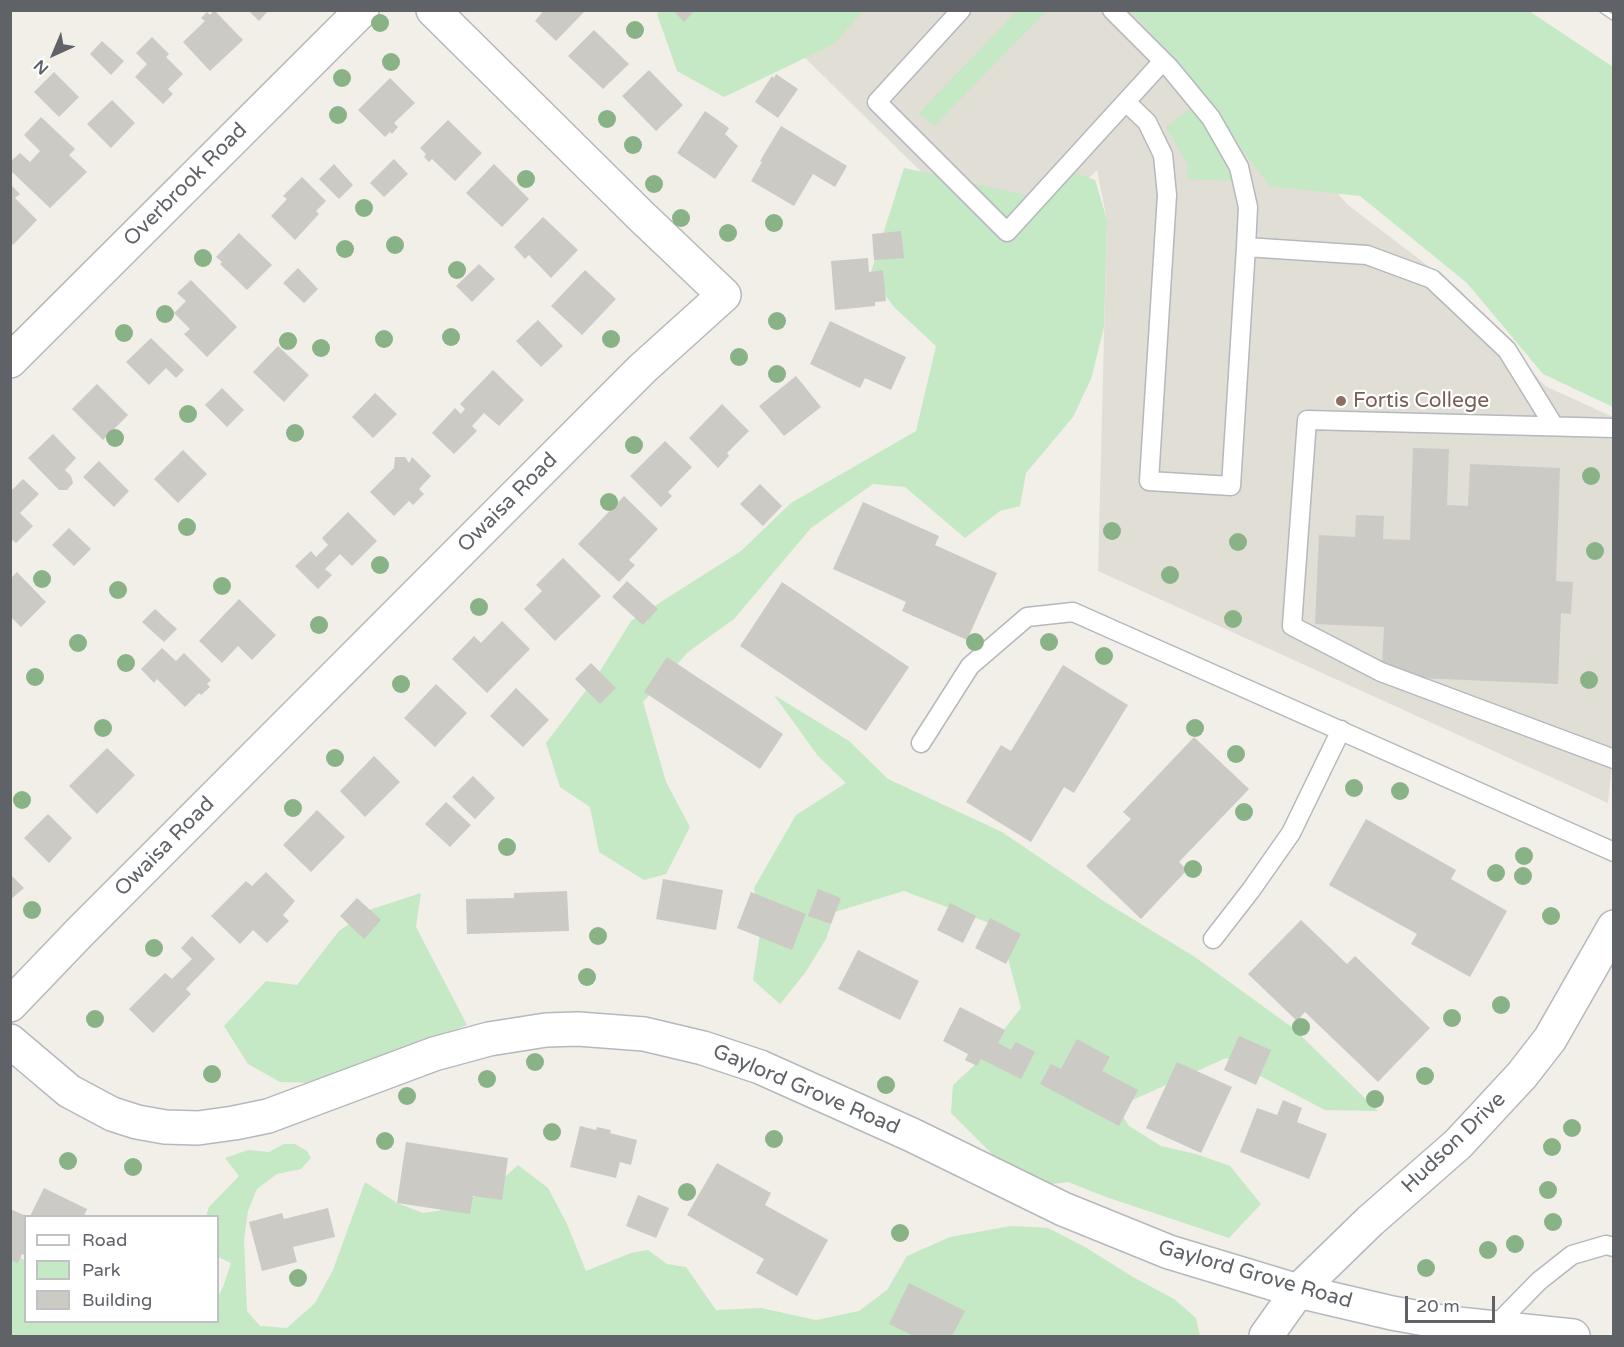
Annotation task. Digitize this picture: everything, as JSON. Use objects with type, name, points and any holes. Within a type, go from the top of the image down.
[{"type":"street","name":"Overbrook Road","points":[[10,361],[362,10]]},
{"type":"street","name":"Owaisa Road","points":[[10,1005],[642,369],[724,295],[433,10]]},
{"type":"street","name":"Hudson Drive","points":[[1266,1336],[1298,1291],[1370,1221],[1458,1144],[1514,1084],[1550,1039],[1614,927]]},
{"type":"street","name":"Gaylord Grove Road","points":[[10,1041],[69,1091],[112,1114],[137,1122],[165,1127],[198,1128],[268,1116],[434,1054],[489,1039],[546,1030],[578,1029],[644,1034],[703,1048],[759,1066],[912,1135],[1044,1201],[1169,1252],[1298,1291],[1392,1313],[1448,1323],[1573,1336]]},
{"type":"lane","points":[[961,10],[877,102],[1007,232],[1163,61]]},
{"type":"lane","points":[[1112,10],[1163,61],[1211,118],[1239,167],[1248,207],[1231,486],[1149,482],[1167,195],[1163,155],[1147,122],[1126,102]]},
{"type":"lane","points":[[1246,247],[1368,255],[1432,279],[1507,350],[1554,426]]},
{"type":"lane","points":[[1614,428],[1307,420],[1292,626],[1381,672],[1614,759]]},
{"type":"lane","points":[[921,743],[970,666],[1027,617],[1073,612],[1614,852]]},
{"type":"lane","points":[[1213,939],[1291,833],[1341,730]]},
{"type":"lane","points":[[1493,1328],[1539,1281],[1572,1255],[1606,1245],[1614,1247]]},
{"type":"shaded area","name":"Fortis College","points":[[842,11],[1174,11],[1348,205],[1461,291],[1545,386],[1613,417],[1614,743],[1608,803],[1098,571],[1107,220],[1097,170],[1009,258],[801,54]]},
{"type":"green space","points":[[660,10],[863,11],[834,44],[724,97],[677,71],[657,14]]},
{"type":"green space","points":[[1017,11],[1046,11],[934,126],[919,113]]},
{"type":"green space","points":[[1129,11],[1529,11],[1613,67],[1613,407],[1543,374],[1467,283],[1360,196],[1270,186],[1142,22]]},
{"type":"green space","points":[[1193,106],[1235,169],[1234,181],[1187,179],[1188,164],[1166,128]]},
{"type":"green space","points":[[904,168],[1039,198],[1073,172],[1095,180],[1107,220],[1104,327],[1091,379],[1073,417],[1026,473],[1020,506],[1000,511],[965,538],[905,487],[873,484],[811,528],[734,619],[688,652],[643,702],[666,782],[690,827],[666,874],[644,880],[599,852],[590,807],[560,787],[546,743],[597,676],[631,621],[741,551],[791,503],[916,431],[936,346],[895,308],[870,275]]},
{"type":"green space","points":[[774,695],[849,741],[888,779],[1002,832],[1105,902],[1195,957],[1293,1028],[1378,1111],[1325,1110],[1226,1058],[1117,1107],[1129,1126],[1161,1146],[1196,1154],[1230,1166],[1261,1204],[1229,1238],[1068,1182],[1045,1185],[999,1161],[951,1113],[953,1085],[978,1062],[1021,1008],[1000,927],[904,891],[835,912],[826,939],[805,973],[780,1004],[753,980],[761,928],[754,888],[796,815],[846,783],[818,756]]},
{"type":"green space","points":[[421,893],[416,927],[467,1025],[322,1083],[280,1082],[248,1064],[224,1026],[266,981],[297,985],[339,931],[369,910]]},
{"type":"green space","points":[[284,1144],[295,1144],[307,1151],[311,1158],[301,1169],[277,1174],[257,1189],[248,1211],[244,1240],[247,1311],[260,1326],[287,1328],[315,1303],[333,1270],[365,1182],[397,1203],[423,1213],[438,1211],[489,1191],[518,1165],[548,1188],[567,1224],[586,1271],[631,1253],[648,1250],[667,1264],[686,1267],[716,1310],[761,1308],[816,1320],[859,1311],[887,1290],[907,1256],[950,1237],[1011,1226],[1048,1228],[1085,1247],[1174,1299],[1196,1318],[1200,1336],[11,1336],[10,1254],[24,1260],[24,1323],[219,1323],[219,1295],[231,1263],[219,1257],[219,1215],[206,1215],[209,1207],[239,1176],[225,1158],[248,1150],[269,1152]]},
{"type":"building","points":[[214,10],[243,40],[210,71],[183,42],[205,21],[201,18],[207,12],[210,15]]},
{"type":"building","points":[[248,10],[269,10],[259,21]]},
{"type":"building","points":[[544,10],[583,10],[584,12],[556,41],[535,21]]},
{"type":"building","points":[[673,10],[695,10],[684,22]]},
{"type":"building","points":[[594,30],[629,64],[603,89],[568,56]]},
{"type":"building","points":[[152,37],[169,54],[166,57],[183,74],[168,89],[173,94],[163,104],[135,77],[147,64],[136,53]]},
{"type":"building","points":[[102,41],[124,61],[111,75],[90,54]]},
{"type":"building","points":[[649,70],[683,105],[656,131],[622,96]]},
{"type":"building","points":[[54,72],[79,97],[59,117],[34,92]]},
{"type":"building","points":[[776,74],[798,89],[778,118],[755,102],[772,76],[774,78]]},
{"type":"building","points":[[390,78],[415,103],[394,123],[398,127],[392,134],[390,132],[385,137],[358,110]]},
{"type":"building","points":[[112,100],[135,123],[111,148],[87,124]]},
{"type":"building","points":[[705,111],[729,128],[725,134],[738,146],[715,179],[677,153]]},
{"type":"building","points":[[41,117],[75,149],[69,155],[87,172],[50,208],[10,170],[10,162],[20,153],[30,162],[40,151],[24,135]]},
{"type":"building","points":[[448,120],[482,153],[455,181],[432,159],[429,162],[424,157],[426,154],[420,148]]},
{"type":"building","points":[[781,126],[847,166],[835,187],[813,174],[794,206],[751,181]]},
{"type":"building","points":[[394,159],[408,174],[384,197],[370,183]]},
{"type":"building","points":[[334,164],[353,185],[339,199],[319,179]]},
{"type":"building","points":[[494,164],[529,199],[502,227],[466,193]]},
{"type":"building","points":[[302,177],[326,201],[316,211],[319,214],[295,240],[271,216],[287,199],[283,196]]},
{"type":"building","points":[[10,184],[20,194],[15,198],[37,220],[13,245],[10,243]]},
{"type":"building","points":[[543,217],[578,250],[551,278],[529,255],[525,259],[514,247]]},
{"type":"building","points":[[901,231],[904,258],[874,260],[872,234]]},
{"type":"building","points":[[239,233],[272,265],[247,290],[220,264],[222,262],[216,257]]},
{"type":"building","points":[[868,258],[869,272],[883,270],[886,301],[875,302],[875,306],[835,310],[831,261]]},
{"type":"building","points":[[479,264],[495,279],[472,302],[456,286]]},
{"type":"building","points":[[298,268],[318,289],[304,303],[283,283]]},
{"type":"building","points":[[585,270],[616,299],[582,335],[551,306]]},
{"type":"building","points":[[191,280],[237,327],[207,357],[184,334],[190,329],[174,313],[186,301],[177,293]]},
{"type":"building","points":[[538,320],[563,346],[541,367],[516,341]]},
{"type":"building","points":[[830,321],[906,357],[891,390],[865,378],[860,388],[810,364]]},
{"type":"building","points":[[151,338],[184,370],[176,378],[166,368],[149,385],[126,362]]},
{"type":"building","points":[[278,346],[309,375],[284,402],[253,372]]},
{"type":"building","points":[[493,370],[524,400],[499,426],[484,413],[472,426],[477,431],[454,454],[432,433],[455,408],[461,414],[465,409],[460,404]]},
{"type":"building","points":[[796,376],[821,407],[784,436],[759,406]]},
{"type":"building","points":[[97,384],[128,415],[103,440],[72,409]]},
{"type":"building","points":[[222,388],[244,410],[227,427],[205,405]]},
{"type":"building","points":[[375,393],[397,414],[373,438],[352,417]]},
{"type":"building","points":[[722,404],[749,431],[727,453],[729,456],[718,468],[689,438]]},
{"type":"building","points":[[53,434],[76,458],[65,470],[71,476],[73,483],[67,490],[59,490],[28,458]]},
{"type":"building","points":[[665,441],[692,467],[668,492],[672,496],[661,507],[630,476]]},
{"type":"building","name":"Fortis College","points":[[1413,448],[1449,449],[1447,505],[1468,506],[1470,464],[1560,468],[1556,581],[1573,582],[1571,614],[1561,613],[1558,684],[1396,677],[1397,667],[1382,666],[1384,627],[1315,624],[1319,535],[1355,537],[1356,515],[1384,516],[1383,539],[1410,540]]},
{"type":"building","points":[[183,450],[207,474],[178,503],[154,479]]},
{"type":"building","points":[[395,457],[405,457],[409,463],[412,457],[431,476],[419,489],[424,494],[413,505],[409,501],[394,516],[370,492],[394,468]]},
{"type":"building","points":[[99,461],[129,491],[114,507],[83,477]]},
{"type":"building","points":[[23,479],[39,494],[20,513],[33,526],[16,543],[10,538],[10,492]]},
{"type":"building","points":[[760,484],[782,506],[763,526],[740,504]]},
{"type":"building","points":[[624,496],[658,529],[629,560],[635,565],[619,582],[578,544]]},
{"type":"building","points":[[863,502],[939,536],[935,545],[997,573],[967,640],[902,611],[906,602],[833,569]]},
{"type":"building","points":[[348,512],[377,541],[352,566],[340,554],[325,569],[332,575],[318,589],[295,566],[311,551],[316,557],[328,545],[322,538]]},
{"type":"building","points":[[69,528],[91,549],[74,566],[52,545]]},
{"type":"building","points":[[563,558],[601,596],[555,641],[524,609],[542,591],[536,585]]},
{"type":"building","points":[[17,572],[46,602],[21,627],[10,616],[10,579]]},
{"type":"building","points":[[627,581],[658,609],[643,625],[612,597]]},
{"type":"building","points":[[782,582],[909,667],[866,731],[740,646]]},
{"type":"building","points":[[239,599],[276,635],[252,660],[238,646],[222,663],[199,641]]},
{"type":"building","points":[[155,609],[177,629],[164,642],[142,622]]},
{"type":"building","points":[[502,621],[530,649],[487,693],[452,659],[474,636],[481,643]]},
{"type":"building","points":[[162,648],[176,661],[184,653],[211,680],[207,684],[210,687],[201,695],[199,693],[185,707],[157,679],[154,683],[141,669]]},
{"type":"building","points":[[667,657],[783,734],[760,769],[644,692]]},
{"type":"building","points":[[591,663],[616,688],[600,704],[575,679]]},
{"type":"building","points":[[1063,665],[1128,705],[1074,793],[1064,787],[1031,842],[966,802],[1001,745],[1011,751]]},
{"type":"building","points":[[436,684],[467,713],[435,747],[404,718]]},
{"type":"building","points":[[516,688],[549,720],[523,747],[490,716]]},
{"type":"building","points":[[1194,737],[1249,789],[1179,862],[1187,870],[1141,919],[1086,866],[1131,819],[1123,812]]},
{"type":"building","points":[[107,748],[135,775],[97,814],[69,786]]},
{"type":"building","points":[[374,756],[400,782],[365,817],[340,791]]},
{"type":"building","points":[[473,776],[495,798],[475,819],[452,797]]},
{"type":"building","points":[[446,802],[471,825],[450,847],[425,824]]},
{"type":"building","points":[[317,810],[345,837],[311,872],[283,845]]},
{"type":"building","points":[[48,814],[72,838],[49,863],[24,838]]},
{"type":"building","points":[[1366,819],[1456,870],[1451,879],[1507,911],[1470,977],[1411,944],[1417,934],[1329,885]]},
{"type":"building","points":[[266,872],[295,901],[283,915],[289,921],[267,943],[253,930],[240,944],[211,916],[246,881],[252,886]]},
{"type":"building","points":[[10,874],[24,888],[10,900]]},
{"type":"building","points":[[663,879],[723,890],[716,930],[656,919]]},
{"type":"building","points":[[818,889],[841,898],[831,924],[808,916]]},
{"type":"building","points":[[567,891],[569,931],[467,934],[466,899],[514,898],[514,893]]},
{"type":"building","points":[[751,892],[806,914],[792,950],[737,928]]},
{"type":"building","points":[[357,898],[381,920],[364,939],[340,916]]},
{"type":"building","points":[[950,903],[976,916],[963,943],[937,930]]},
{"type":"building","points":[[990,918],[1021,934],[1006,964],[975,948]]},
{"type":"building","points":[[1301,920],[1347,964],[1355,956],[1430,1028],[1378,1082],[1305,1012],[1297,1021],[1248,974]]},
{"type":"building","points":[[192,936],[215,959],[186,989],[191,994],[153,1033],[129,1009],[165,973],[172,979],[192,959],[181,948]]},
{"type":"building","points":[[858,950],[919,981],[900,1020],[838,989]]},
{"type":"building","points":[[960,1007],[1005,1030],[998,1043],[1011,1050],[1016,1042],[1035,1052],[1021,1079],[981,1059],[977,1066],[965,1060],[968,1054],[943,1041]]},
{"type":"building","points":[[1239,1036],[1271,1050],[1256,1085],[1224,1070]]},
{"type":"building","points":[[1077,1039],[1110,1057],[1102,1071],[1138,1090],[1119,1126],[1040,1084],[1051,1064],[1061,1069]]},
{"type":"building","points":[[1177,1062],[1232,1087],[1201,1153],[1146,1128]]},
{"type":"building","points":[[1283,1100],[1302,1108],[1297,1122],[1327,1134],[1309,1179],[1240,1152],[1257,1108],[1277,1115]]},
{"type":"building","points":[[580,1126],[596,1130],[597,1127],[611,1130],[610,1133],[637,1140],[631,1165],[620,1162],[616,1178],[570,1167]]},
{"type":"building","points":[[406,1142],[508,1158],[502,1200],[473,1196],[470,1214],[397,1203]]},
{"type":"building","points":[[717,1163],[771,1193],[765,1205],[828,1240],[797,1296],[756,1273],[764,1259],[687,1215]]},
{"type":"building","points":[[44,1188],[87,1209],[84,1215],[30,1215]]},
{"type":"building","points":[[638,1195],[669,1208],[656,1238],[626,1226]]},
{"type":"building","points":[[328,1208],[335,1237],[293,1247],[297,1262],[262,1271],[249,1222],[282,1213],[284,1219]]},
{"type":"building","points":[[10,1209],[24,1215],[24,1255],[22,1254],[18,1263],[10,1260]]},
{"type":"building","points":[[909,1283],[965,1311],[952,1336],[914,1336],[889,1324]]},
{"type":"railway","points":[[1602,10],[1614,18]]},
{"type":"place","name":"Fortis College","points":[[1341,401]]}]
